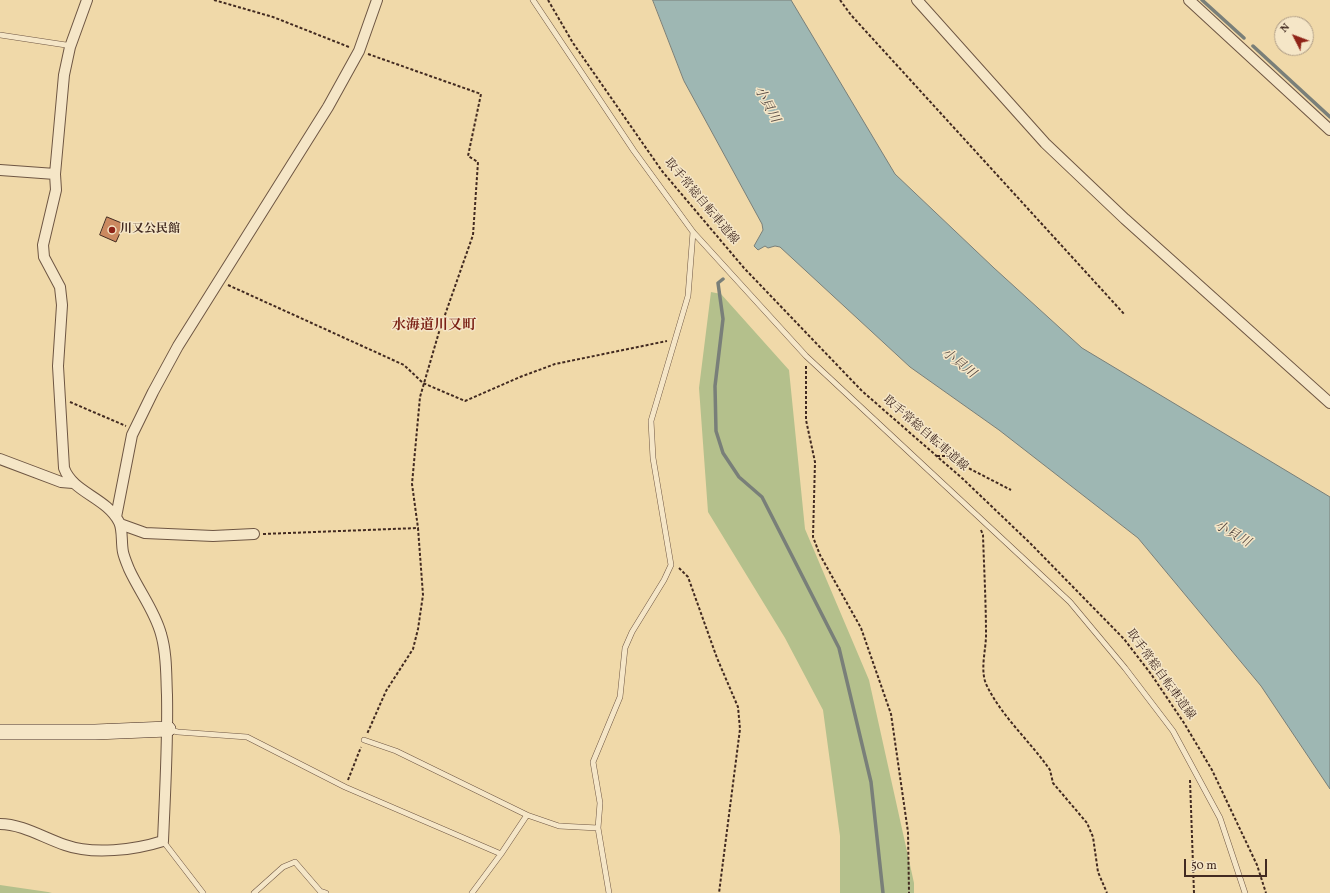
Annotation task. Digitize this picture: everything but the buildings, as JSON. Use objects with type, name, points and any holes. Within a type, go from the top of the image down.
[{"type":"street","points":[[87,0],[70,47],[64,75],[55,174],[56,190],[43,245],[44,257],[60,287],[62,304],[58,358],[64,468],[67,477],[73,483],[99,500],[118,520],[145,533],[213,536],[254,534]]},
{"type":"street","points":[[0,824],[23,828],[67,846],[96,850],[145,847],[163,841],[168,729],[166,663],[162,634],[152,610],[127,564],[123,552],[118,520],[124,470],[135,430],[153,392],[178,346],[328,107],[359,51],[377,0]]},
{"type":"street","points":[[918,0],[1045,143],[1125,219],[1330,403]]},
{"type":"street","points":[[1189,0],[1330,130]]},
{"type":"street","points":[[0,170],[55,174]]},
{"type":"street","points":[[0,459],[61,482],[73,483]]},
{"type":"street","points":[[0,732],[95,732],[168,729]]},
{"type":"lane","points":[[533,0],[634,151],[693,232],[806,356],[1070,602],[1173,731],[1220,818],[1245,893]]},
{"type":"lane","points":[[0,35],[66,44],[70,47]]},
{"type":"lane","points":[[609,893],[598,828],[600,803],[593,762],[620,697],[625,648],[632,632],[664,580],[671,565],[653,458],[651,421],[675,339],[684,314],[688,296],[693,232]]},
{"type":"lane","points":[[168,729],[178,732],[247,737],[345,787],[502,854]]},
{"type":"lane","points":[[364,740],[396,750],[527,815],[559,826],[598,828]]},
{"type":"lane","points":[[472,893],[502,854],[527,815]]},
{"type":"lane","points":[[163,841],[203,893]]},
{"type":"lane","points":[[254,893],[283,868],[295,862],[315,886],[326,893]]},
{"type":"path","points":[[214,0],[273,17],[359,51],[481,94],[468,156],[478,162],[473,235],[423,383],[417,426],[412,484],[418,528],[423,595],[418,629],[412,649],[386,691],[345,787]]},
{"type":"path","name":"取手常総自転車道線","points":[[548,0],[573,43],[662,171],[744,268],[862,391],[963,479],[1036,548],[1124,639],[1142,662],[1184,723],[1212,770],[1254,859],[1266,893]]},
{"type":"path","points":[[840,0],[856,21],[1125,315]]},
{"type":"path","points":[[219,281],[404,365],[423,383],[465,401],[520,377],[555,364],[675,339]]},
{"type":"path","points":[[806,356],[806,420],[815,462],[813,536],[820,555],[861,628],[891,714],[908,832],[909,893]]},
{"type":"path","points":[[60,397],[135,430]]},
{"type":"path","points":[[937,456],[945,456],[1011,490]]},
{"type":"path","points":[[254,534],[418,528]]},
{"type":"path","points":[[980,528],[983,534],[986,637],[984,663],[985,682],[994,699],[1050,770],[1054,783],[1087,823],[1093,837],[1098,872],[1106,893]]},
{"type":"path","points":[[671,560],[688,577],[717,658],[738,708],[740,729],[719,893]]},
{"type":"path","points":[[1190,762],[1194,893]]},
{"type":"green space","points":[[711,292],[721,294],[789,370],[805,529],[869,680],[914,883],[914,893],[840,893],[840,836],[823,710],[785,638],[708,512],[699,388]]},
{"type":"green space","points":[[0,885],[48,892],[52,893],[0,893]]},
{"type":"water","name":"小貝川","points":[[653,0],[791,0],[895,174],[994,268],[1082,348],[1330,497],[1330,789],[1261,686],[1138,538],[999,430],[910,367],[780,247],[775,246],[768,248],[765,246],[758,250],[754,246],[763,230],[762,224],[684,81]]},
{"type":"waterway","points":[[1202,0],[1244,38]]},
{"type":"waterway","points":[[1253,46],[1330,117]]},
{"type":"waterway","points":[[723,279],[718,283],[723,319],[715,386],[716,431],[723,453],[739,477],[762,497],[839,648],[871,782],[883,893]]},
{"type":"place","name":"川又公民館","points":[[112,230]]},
{"type":"district","name":"水海道川又町","points":[[434,326]]}]
